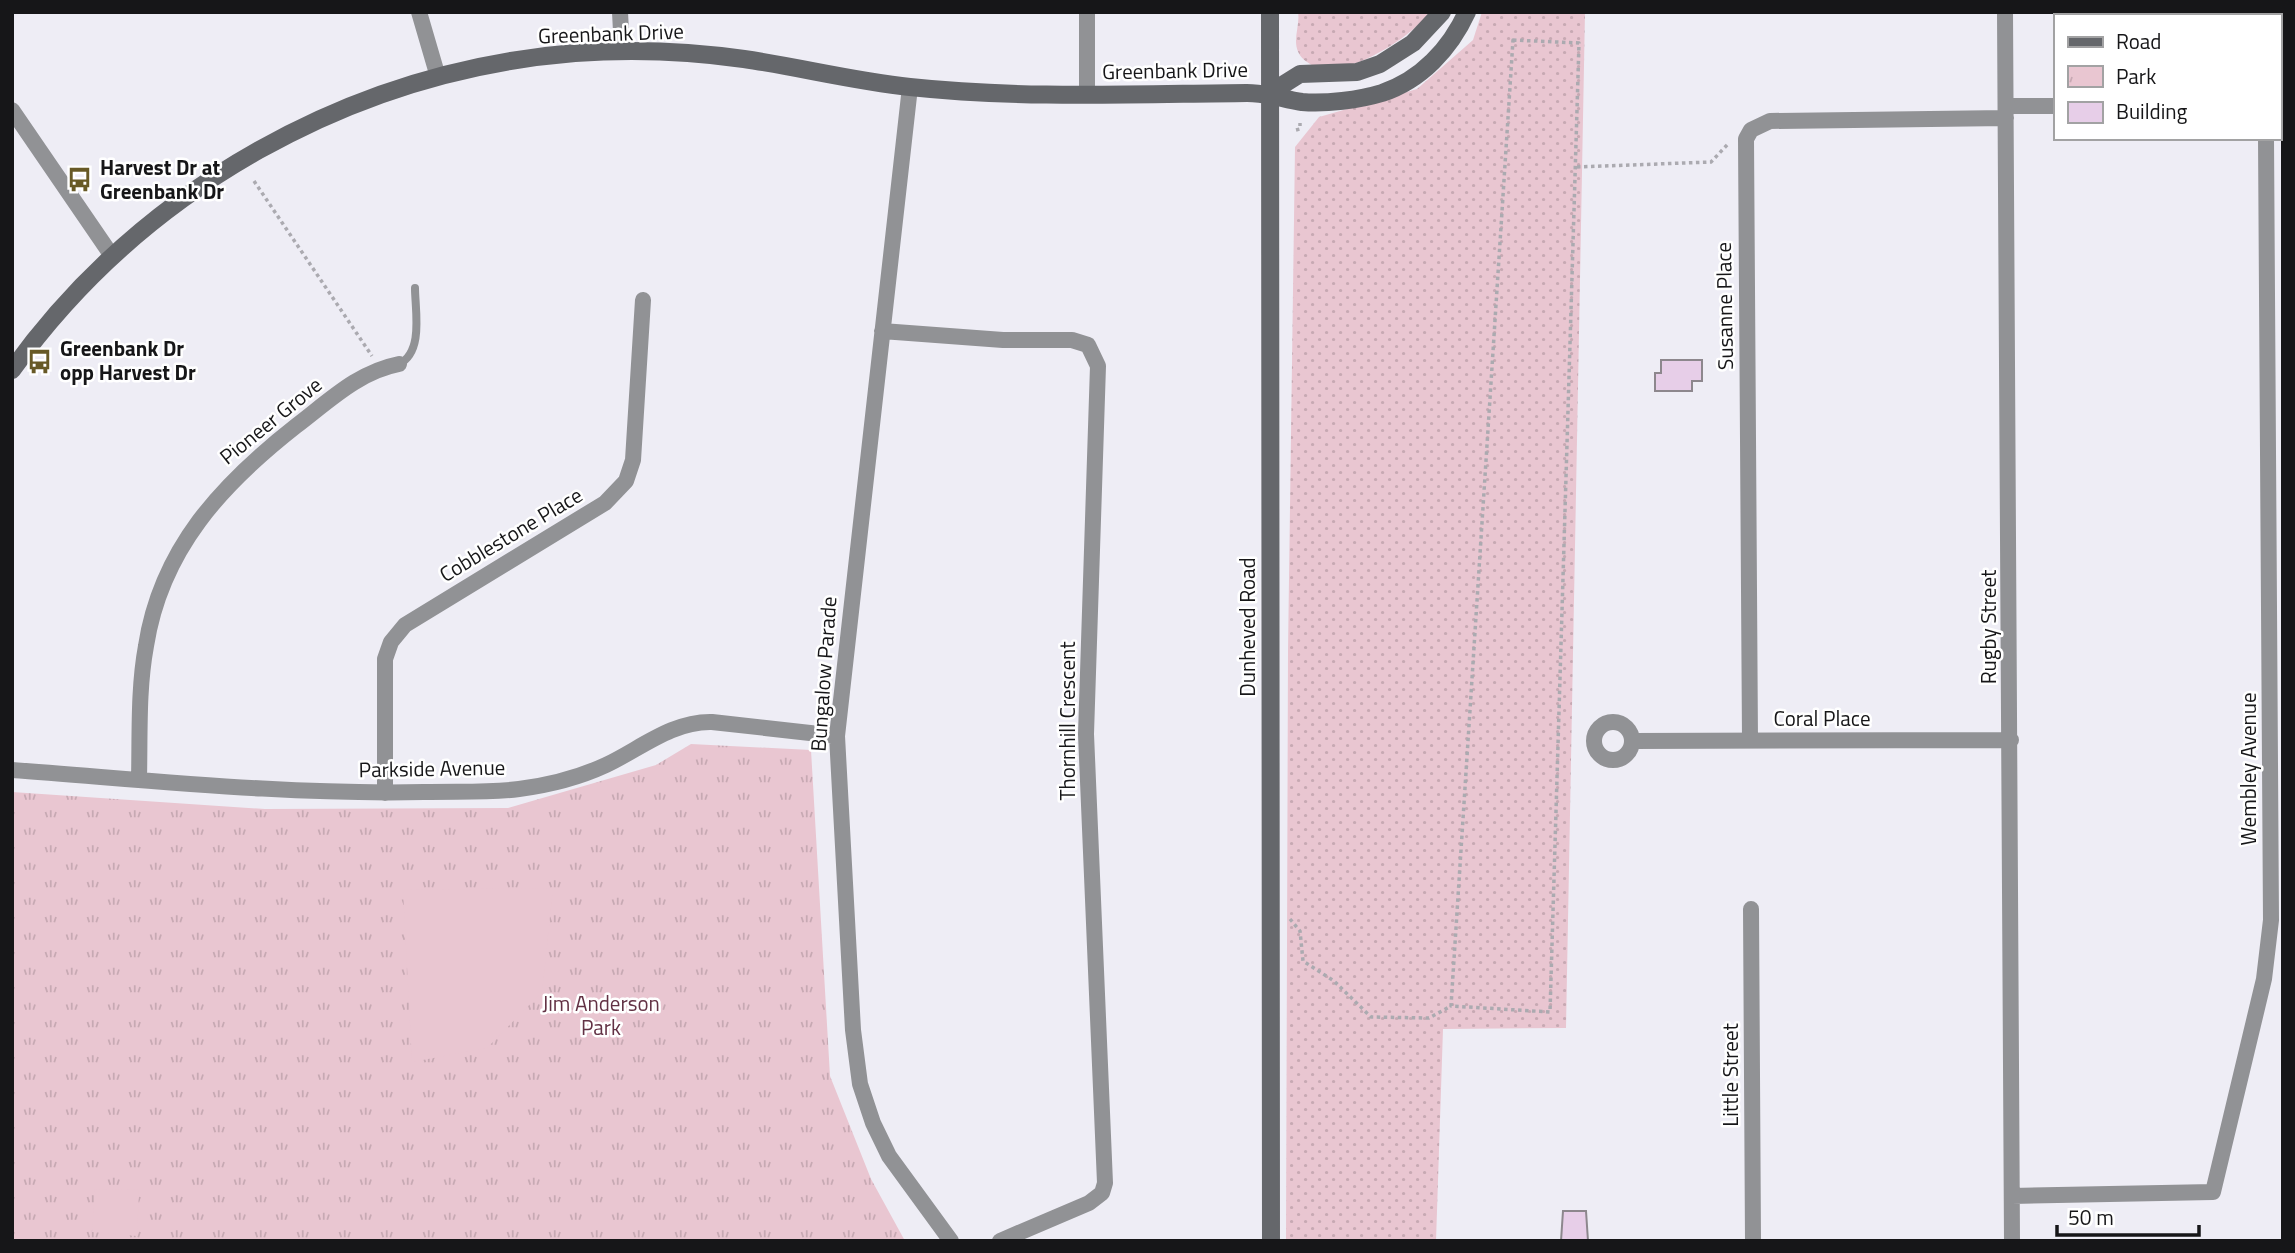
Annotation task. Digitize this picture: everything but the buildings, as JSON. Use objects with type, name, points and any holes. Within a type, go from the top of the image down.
[{"type":"street","points":[[419,12],[438,77]]},
{"type":"street","points":[[620,12],[622,51]]},
{"type":"street","points":[[1087,12],[1087,95]]},
{"type":"street","name":"Dunheved Road","points":[[1270,12],[1270,1241]]},
{"type":"street","points":[[1270,93],[1300,74],[1357,72],[1380,64],[1413,43],[1442,12]]},
{"type":"street","name":"Greenbank Drive","points":[[12,370],[64,306],[112,256],[186,196],[272,143],[345,108],[438,77],[544,57],[622,51],[744,59],[910,87],[1087,95],[1270,93],[1307,102],[1383,93],[1411,79],[1432,63],[1450,43],[1467,12]]},
{"type":"street","name":"Rugby Street","points":[[2005,12],[2012,1241]]},
{"type":"street","name":"Bungalow Parade","points":[[910,87],[837,736],[853,1030],[860,1084],[873,1123],[889,1156],[951,1241]]},
{"type":"street","points":[[1742,137],[1770,121],[2006,112],[2054,106]]},
{"type":"street","points":[[12,110],[112,256]]},
{"type":"street","name":"Susanne Place","points":[[1742,137],[1750,740]]},
{"type":"street","name":"Wembley Avenue","points":[[2012,1196],[2213,1192],[2264,979],[2269,939],[2276,579],[2275,343],[2266,140]]},
{"type":"street","name":"Cobblestone Place","points":[[385,793],[385,659],[395,635],[405,625],[605,503],[626,481],[633,460],[643,300]]},
{"type":"street","name":"Thornhill Crescent","points":[[882,331],[1003,340],[1072,340],[1087,345],[1098,366],[1086,734],[1105,1183],[1102,1193],[1090,1203],[1000,1241]]},
{"type":"street","name":"Pioneer Grove","points":[[139,779],[141,689],[146,644],[162,587],[191,532],[242,469],[355,381],[379,369],[400,364]]},
{"type":"street","name":"Parkside Avenue","points":[[12,770],[281,790],[385,793],[514,790],[556,783],[589,773],[674,728],[691,722],[837,736]]},
{"type":"street","name":"Coral Place","points":[[1633,741],[2011,740]]},
{"type":"street","name":"Little Street","points":[[1751,909],[1753,1241]]},
{"type":"lane","points":[[400,364],[409,357],[415,339],[415,288]]},
{"type":"path","points":[[1271,899],[1300,931],[1303,961],[1335,981],[1371,1017],[1429,1018],[1451,1006],[1550,1012],[1579,43],[1513,40],[1451,1006]]},
{"type":"path","points":[[1296,130],[1300,129],[1300,123]]},
{"type":"path","points":[[1577,167],[1711,162],[1742,137]]},
{"type":"path","points":[[254,181],[379,369]]},
{"type":"green space","points":[[1298,12],[1430,12],[1407,34],[1373,56],[1355,64],[1320,68],[1307,62],[1298,51]]},
{"type":"green space","points":[[1482,12],[1585,12],[1566,1028],[1443,1029],[1436,1241],[1286,1241],[1288,651],[1295,147],[1319,117],[1417,89],[1473,40]]},
{"type":"green space","name":"Jim Anderson Park","points":[[691,744],[811,750],[830,1076],[871,1179],[905,1241],[12,1241],[12,792],[265,809],[508,808],[656,765]]},
{"type":"green space","points":[[553,888],[542,992],[487,1048],[412,1062],[403,890]]},
{"type":"green space","points":[[95,1189],[139,1190],[137,1236],[92,1232]]},
{"type":"place","name":"Harvest Dr at Greenbank Dr","points":[[80,180]]},
{"type":"place","name":"Greenbank Dr opp Harvest Dr","points":[[40,361]]}]
